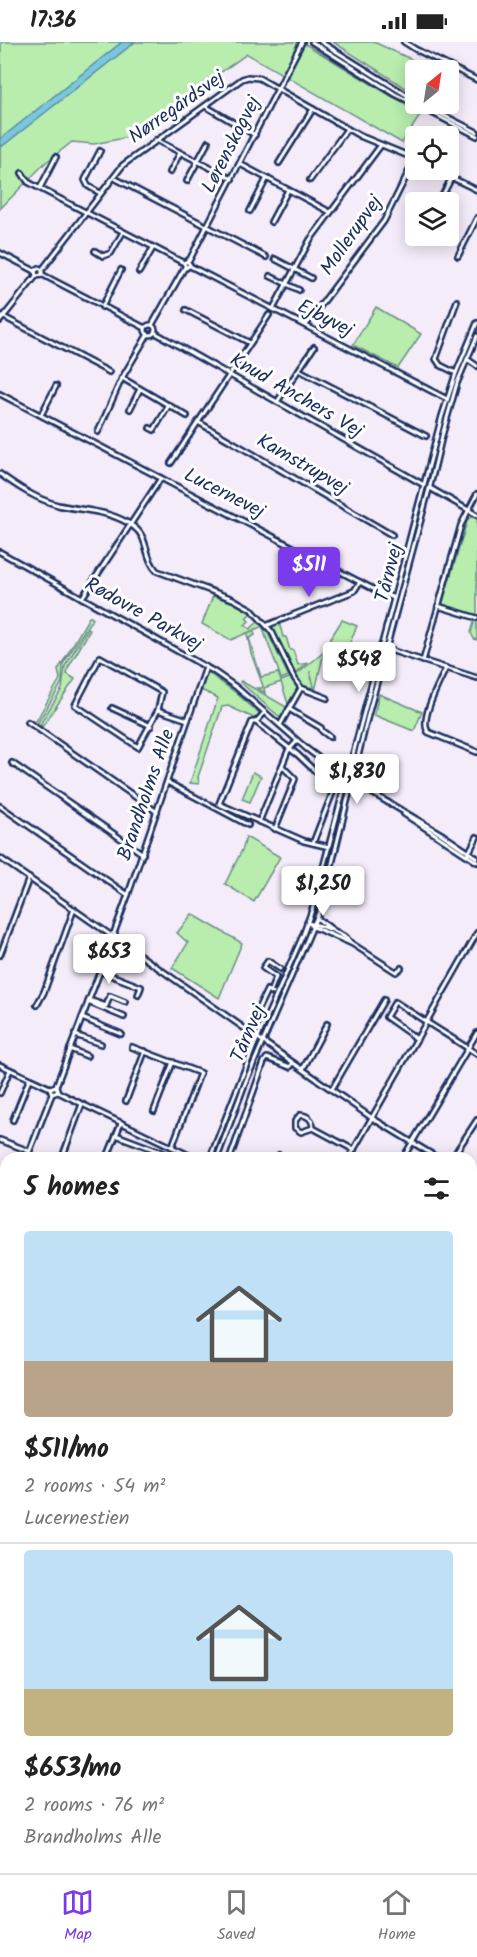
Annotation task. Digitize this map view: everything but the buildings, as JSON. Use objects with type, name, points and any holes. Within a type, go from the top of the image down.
[{"type":"street","name":"Lørenskogvej","points":[[152,325],[187,264],[302,42]]},
{"type":"street","points":[[312,42],[395,94],[477,134]]},
{"type":"street","points":[[321,42],[405,93]]},
{"type":"street","points":[[404,42],[477,80]]},
{"type":"street","name":"Nørregårdsvej","points":[[42,270],[123,165],[248,77],[259,78],[347,129],[405,155]]},
{"type":"street","points":[[205,106],[255,135]]},
{"type":"street","points":[[279,163],[313,109]]},
{"type":"street","points":[[440,114],[477,134]]},
{"type":"street","points":[[310,180],[347,129]]},
{"type":"street","points":[[156,140],[232,179]]},
{"type":"street","points":[[187,182],[208,142]]},
{"type":"street","points":[[273,309],[310,240],[381,145]]},
{"type":"street","points":[[100,151],[85,180],[88,186],[100,193]]},
{"type":"street","points":[[170,172],[180,153]]},
{"type":"street","points":[[40,189],[56,157]]},
{"type":"street","points":[[240,164],[330,212]]},
{"type":"street","name":"Ejbyvej","points":[[22,173],[28,182],[40,189],[447,399]]},
{"type":"street","points":[[250,211],[267,178]]},
{"type":"street","points":[[117,179],[266,257]]},
{"type":"street","name":"Mollerupvej","points":[[305,326],[384,221],[405,179]]},
{"type":"street","points":[[458,180],[477,190]]},
{"type":"street","points":[[271,222],[288,190]]},
{"type":"street","points":[[458,256],[477,218]]},
{"type":"street","points":[[95,251],[103,255],[111,253],[123,232]]},
{"type":"street","points":[[139,272],[153,247]]},
{"type":"street","points":[[0,253],[35,271],[42,270],[42,275]]},
{"type":"street","points":[[275,259],[311,278]]},
{"type":"street","points":[[102,307],[121,270]]},
{"type":"street","points":[[35,271],[36,276]]},
{"type":"street","points":[[0,321],[36,276],[42,275],[145,328],[147,334]]},
{"type":"street","points":[[270,276],[299,291]]},
{"type":"street","points":[[456,373],[440,365],[436,359],[457,301]]},
{"type":"street","points":[[186,310],[250,343]]},
{"type":"street","points":[[171,463],[269,315]]},
{"type":"street","points":[[2,316],[109,372]]},
{"type":"street","name":"Tårnvej","points":[[212,1152],[257,1038],[307,923],[447,399],[477,323]]},
{"type":"street","points":[[98,432],[122,378],[147,334],[154,332],[152,325],[145,328]]},
{"type":"street","name":"Knud Anchers Vej","points":[[154,332],[477,514]]},
{"type":"street","name":"Tårnvej","points":[[219,1152],[263,1041],[317,918],[451,401],[477,336]]},
{"type":"street","points":[[278,402],[314,347]]},
{"type":"street","points":[[466,359],[477,366]]},
{"type":"street","points":[[299,370],[426,436]]},
{"type":"street","points":[[122,378],[187,416]]},
{"type":"street","points":[[41,415],[56,387]]},
{"type":"street","points":[[130,409],[140,389]]},
{"type":"street","name":"Lucernevej","points":[[0,394],[394,598]]},
{"type":"street","points":[[150,428],[154,430],[169,405]]},
{"type":"street","name":"Kamstrupvej","points":[[198,422],[392,535]]},
{"type":"street","points":[[0,474],[43,500],[100,512],[130,524],[142,537],[147,558],[157,571],[233,599],[250,609],[268,625],[301,688],[327,698]]},
{"type":"street","points":[[82,598],[161,478]]},
{"type":"street","points":[[423,661],[461,525],[477,494]]},
{"type":"street","name":"Rødovre Parkvej","points":[[0,552],[206,666],[236,687],[320,759],[477,860]]},
{"type":"street","points":[[268,625],[354,591],[360,582]]},
{"type":"street","points":[[438,606],[477,618]]},
{"type":"street","points":[[380,647],[477,678]]},
{"type":"street","points":[[100,657],[162,692],[158,710],[138,747],[75,705],[100,657]]},
{"type":"street","name":"Brandholms Alle","points":[[114,933],[206,666]]},
{"type":"street","points":[[446,668],[426,718],[425,728],[428,732],[477,752]]},
{"type":"street","points":[[280,725],[301,688]]},
{"type":"street","points":[[112,708],[151,726]]},
{"type":"street","points":[[289,709],[330,736]]},
{"type":"street","points":[[158,710],[188,720]]},
{"type":"street","points":[[265,712],[256,722],[252,722],[219,804],[275,829],[329,847]]},
{"type":"street","points":[[28,722],[157,812]]},
{"type":"street","points":[[256,722],[290,748],[334,789],[313,843]]},
{"type":"street","points":[[259,822],[290,748],[297,741]]},
{"type":"street","points":[[12,763],[143,854]]},
{"type":"street","points":[[275,829],[296,779],[282,766]]},
{"type":"street","points":[[167,782],[248,825]]},
{"type":"street","points":[[0,806],[128,895]]},
{"type":"street","points":[[468,854],[477,837]]},
{"type":"street","points":[[0,858],[110,934],[117,935],[117,939],[372,1118],[428,1152]]},
{"type":"street","points":[[0,955],[29,878]]},
{"type":"street","points":[[37,1005],[44,992],[74,909]]},
{"type":"street","points":[[317,918],[351,943]]},
{"type":"street","points":[[307,923],[351,943],[396,972],[401,968]]},
{"type":"street","points":[[313,926],[336,932]]},
{"type":"street","points":[[312,1128],[311,1120],[304,1115],[295,1121],[295,1128],[301,1132],[312,1128],[354,1150],[477,933]]},
{"type":"street","points":[[110,934],[109,939],[112,940]]},
{"type":"street","points":[[112,940],[117,939]]},
{"type":"street","points":[[58,1092],[56,1086],[112,940]]},
{"type":"street","name":"Tårnvej","points":[[255,1015],[267,990],[272,992],[276,977],[263,968],[268,961],[280,969]]},
{"type":"street","points":[[100,971],[141,987],[138,995]]},
{"type":"street","points":[[88,1001],[106,1006],[110,996],[125,1002]]},
{"type":"street","points":[[332,1089],[384,1000]]},
{"type":"street","points":[[88,1001],[123,1017]]},
{"type":"street","points":[[417,1039],[386,1017],[395,1002],[477,1054]]},
{"type":"street","points":[[82,1018],[122,1034]]},
{"type":"street","points":[[303,1069],[327,1024]]},
{"type":"street","points":[[406,1152],[477,1033]]},
{"type":"street","points":[[75,1035],[101,1044]]},
{"type":"street","points":[[132,1047],[200,1073],[172,1147]]},
{"type":"street","points":[[70,1049],[87,1056]]},
{"type":"street","points":[[126,1101],[145,1051]]},
{"type":"street","points":[[232,1152],[264,1062],[267,1059],[290,1067],[293,1062]]},
{"type":"street","points":[[154,1111],[173,1062]]},
{"type":"street","points":[[0,1065],[50,1088],[56,1086]]},
{"type":"street","points":[[0,1093],[10,1070]]},
{"type":"street","points":[[13,1120],[30,1079]]},
{"type":"street","points":[[0,1140],[30,1152],[52,1094],[50,1088]]},
{"type":"street","points":[[52,1094],[58,1092],[180,1152]]},
{"type":"street","points":[[64,1152],[82,1104]]},
{"type":"street","points":[[456,1152],[477,1120]]},
{"type":"street","points":[[109,1152],[121,1122]]},
{"type":"street","points":[[116,1135],[161,1152]]},
{"type":"green space","points":[[1,42],[302,42],[405,104],[405,114],[421,114],[413,126],[405,126],[405,138],[402,143],[247,54],[129,137],[94,144],[72,142],[45,163],[0,209]]},
{"type":"green space","points":[[333,42],[374,42],[413,60],[405,60],[405,88]]},
{"type":"green space","points":[[376,307],[421,334],[398,368],[353,345]]},
{"type":"green space","points":[[468,518],[477,519],[477,640],[471,633],[475,619],[462,615],[463,611],[442,605]]},
{"type":"green space","points":[[213,596],[234,603],[251,613],[246,618],[249,621],[245,625],[250,629],[259,621],[263,626],[231,640],[202,624]]},
{"type":"green space","points":[[89,617],[93,619],[63,664],[62,682],[37,724],[35,723],[60,679],[58,670]]},
{"type":"green space","points":[[342,620],[357,626],[341,664],[326,652],[325,647]]},
{"type":"green space","points":[[279,622],[283,637],[286,637],[290,650],[293,650],[298,665],[308,663],[294,675],[270,626]]},
{"type":"green space","points":[[267,626],[266,629],[288,675],[291,675],[281,679],[263,628]]},
{"type":"green space","points":[[88,628],[90,630],[68,668],[67,674],[75,679],[42,727],[40,724],[62,689],[65,666]]},
{"type":"green space","points":[[254,632],[255,635],[249,638],[261,677],[278,673],[281,681],[292,677],[298,689],[289,707],[281,682],[264,688],[265,693],[257,688],[263,686],[247,634]]},
{"type":"green space","points":[[324,652],[315,691],[310,671],[314,691],[312,691],[313,688],[304,687],[295,676]]},
{"type":"green space","points":[[207,672],[260,714],[256,719],[228,706],[222,707],[198,777],[199,784],[190,783],[218,698],[201,690]]},
{"type":"green space","points":[[240,682],[288,708],[282,719]]},
{"type":"green space","points":[[379,694],[422,712],[414,731],[374,715]]},
{"type":"green space","points":[[253,772],[261,776],[250,802],[242,799]]},
{"type":"green space","points":[[246,837],[280,857],[254,902],[225,884]]},
{"type":"green space","points":[[192,914],[242,943],[219,998],[172,968],[188,943],[177,933]]},
{"type":"water","points":[[122,42],[135,42],[0,148],[0,139]]}]
